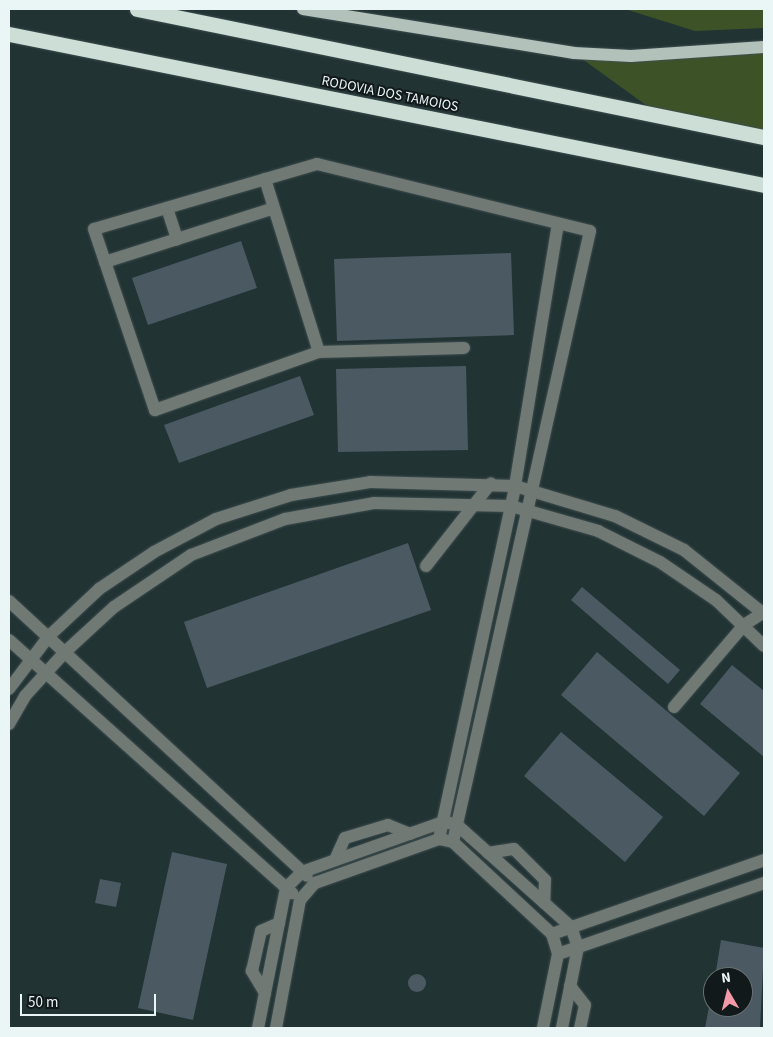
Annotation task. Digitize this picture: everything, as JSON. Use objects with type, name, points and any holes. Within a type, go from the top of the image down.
[{"type":"highway","points":[[137,9],[764,137]]},
{"type":"highway","name":"RODOVIA DOS TAMOIOS","points":[[9,34],[764,185]]},
{"type":"main road","points":[[303,9],[574,53],[631,56],[764,47]]},
{"type":"lane","points":[[439,839],[449,823],[534,490],[590,232],[317,164],[94,229],[155,410],[319,352],[464,348]]},
{"type":"lane","points":[[265,179],[319,352]]},
{"type":"lane","points":[[167,208],[177,239]]},
{"type":"lane","points":[[105,262],[274,208]]},
{"type":"lane","points":[[453,842],[449,823],[515,486],[558,224]]},
{"type":"lane","points":[[9,689],[49,636],[99,589],[216,519],[291,495],[370,482],[491,484],[534,490],[615,516],[684,550],[763,612],[744,625],[674,707]]},
{"type":"lane","points":[[426,566],[473,504],[491,484]]},
{"type":"lane","points":[[9,724],[65,652],[114,607],[191,555],[285,520],[374,503],[511,506],[598,531],[660,562],[744,625],[764,646]]},
{"type":"lane","points":[[9,601],[315,883]]},
{"type":"lane","points":[[9,640],[300,900]]},
{"type":"lane","points":[[258,1028],[286,888],[302,872],[410,834],[449,823]]},
{"type":"lane","points":[[449,823],[488,853],[571,927],[578,948],[562,1028]]},
{"type":"lane","points":[[273,1027],[300,900],[315,883],[439,839],[453,842],[552,934],[558,954],[544,1028]]},
{"type":"lane","points":[[488,853],[514,849],[544,880],[544,903]]},
{"type":"lane","points":[[552,934],[764,860]]},
{"type":"lane","points":[[558,954],[764,883]]},
{"type":"lane","points":[[570,986],[586,1005],[580,1028]]},
{"type":"green space","points":[[625,9],[764,9],[764,28],[695,31]]},
{"type":"green space","points":[[764,46],[764,137],[661,116],[574,53]]},
{"type":"building","points":[[241,241],[257,288],[148,325],[132,278]]},
{"type":"building","points":[[511,253],[514,335],[337,341],[334,259]]},
{"type":"building","points":[[466,366],[468,450],[338,452],[336,369]]},
{"type":"building","points":[[300,376],[314,415],[179,463],[164,425]]},
{"type":"building","points":[[408,543],[431,610],[207,688],[184,622]]},
{"type":"building","points":[[582,587],[680,670],[668,684],[571,600]]},
{"type":"building","points":[[597,652],[740,773],[704,816],[561,695]]},
{"type":"building","points":[[732,665],[764,691],[764,757],[700,704]]},
{"type":"building","points":[[561,732],[663,817],[625,862],[524,776]]},
{"type":"building","points":[[172,852],[227,864],[193,1020],[138,1008]]},
{"type":"building","points":[[100,879],[121,883],[116,907],[95,903]]},
{"type":"building","points":[[721,940],[764,948],[760,1028],[705,1028],[707,1017],[753,1017],[753,967],[717,967]]},
{"type":"building","points":[[417,974],[423,977],[426,983],[423,989],[417,992],[411,989],[408,983],[411,977]]}]
